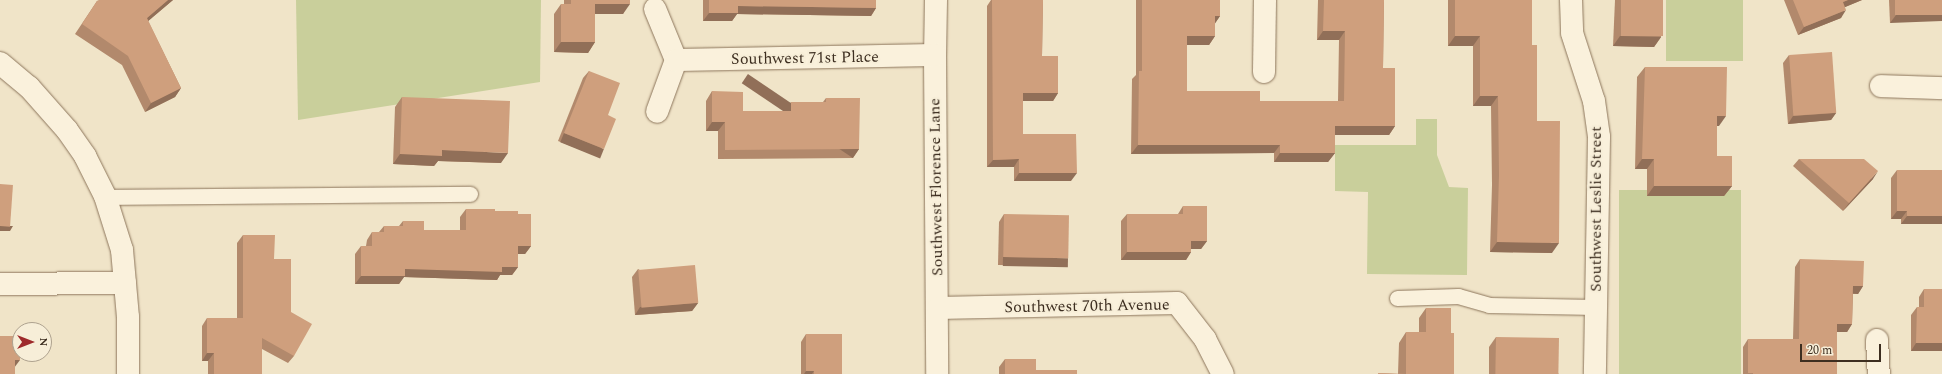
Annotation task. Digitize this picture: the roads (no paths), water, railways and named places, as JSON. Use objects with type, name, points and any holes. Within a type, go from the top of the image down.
[{"type":"street","name":"Southwest Florence Lane","points":[[936,0],[937,374]]},
{"type":"street","points":[[1264,72],[1266,0]]},
{"type":"street","name":"Southwest Leslie Street","points":[[1571,0],[1572,33],[1594,100],[1599,138],[1595,374]]},
{"type":"street","points":[[655,9],[676,60],[657,112]]},
{"type":"street","name":"Southwest 71st Place","points":[[676,60],[935,55]]},
{"type":"street","points":[[0,63],[29,87],[67,130],[84,156],[105,197],[122,250],[128,317],[128,374]]},
{"type":"street","points":[[1881,86],[1942,88]]},
{"type":"street","points":[[0,284],[125,283]]},
{"type":"street","name":"Southwest 70th Avenue","points":[[938,308],[1177,303],[1205,339],[1222,374]]},
{"type":"street","points":[[1877,340],[1879,374]]},
{"type":"lane","points":[[105,197],[470,194]]},
{"type":"lane","points":[[1397,298],[1458,296],[1489,305],[1596,307]]}]
